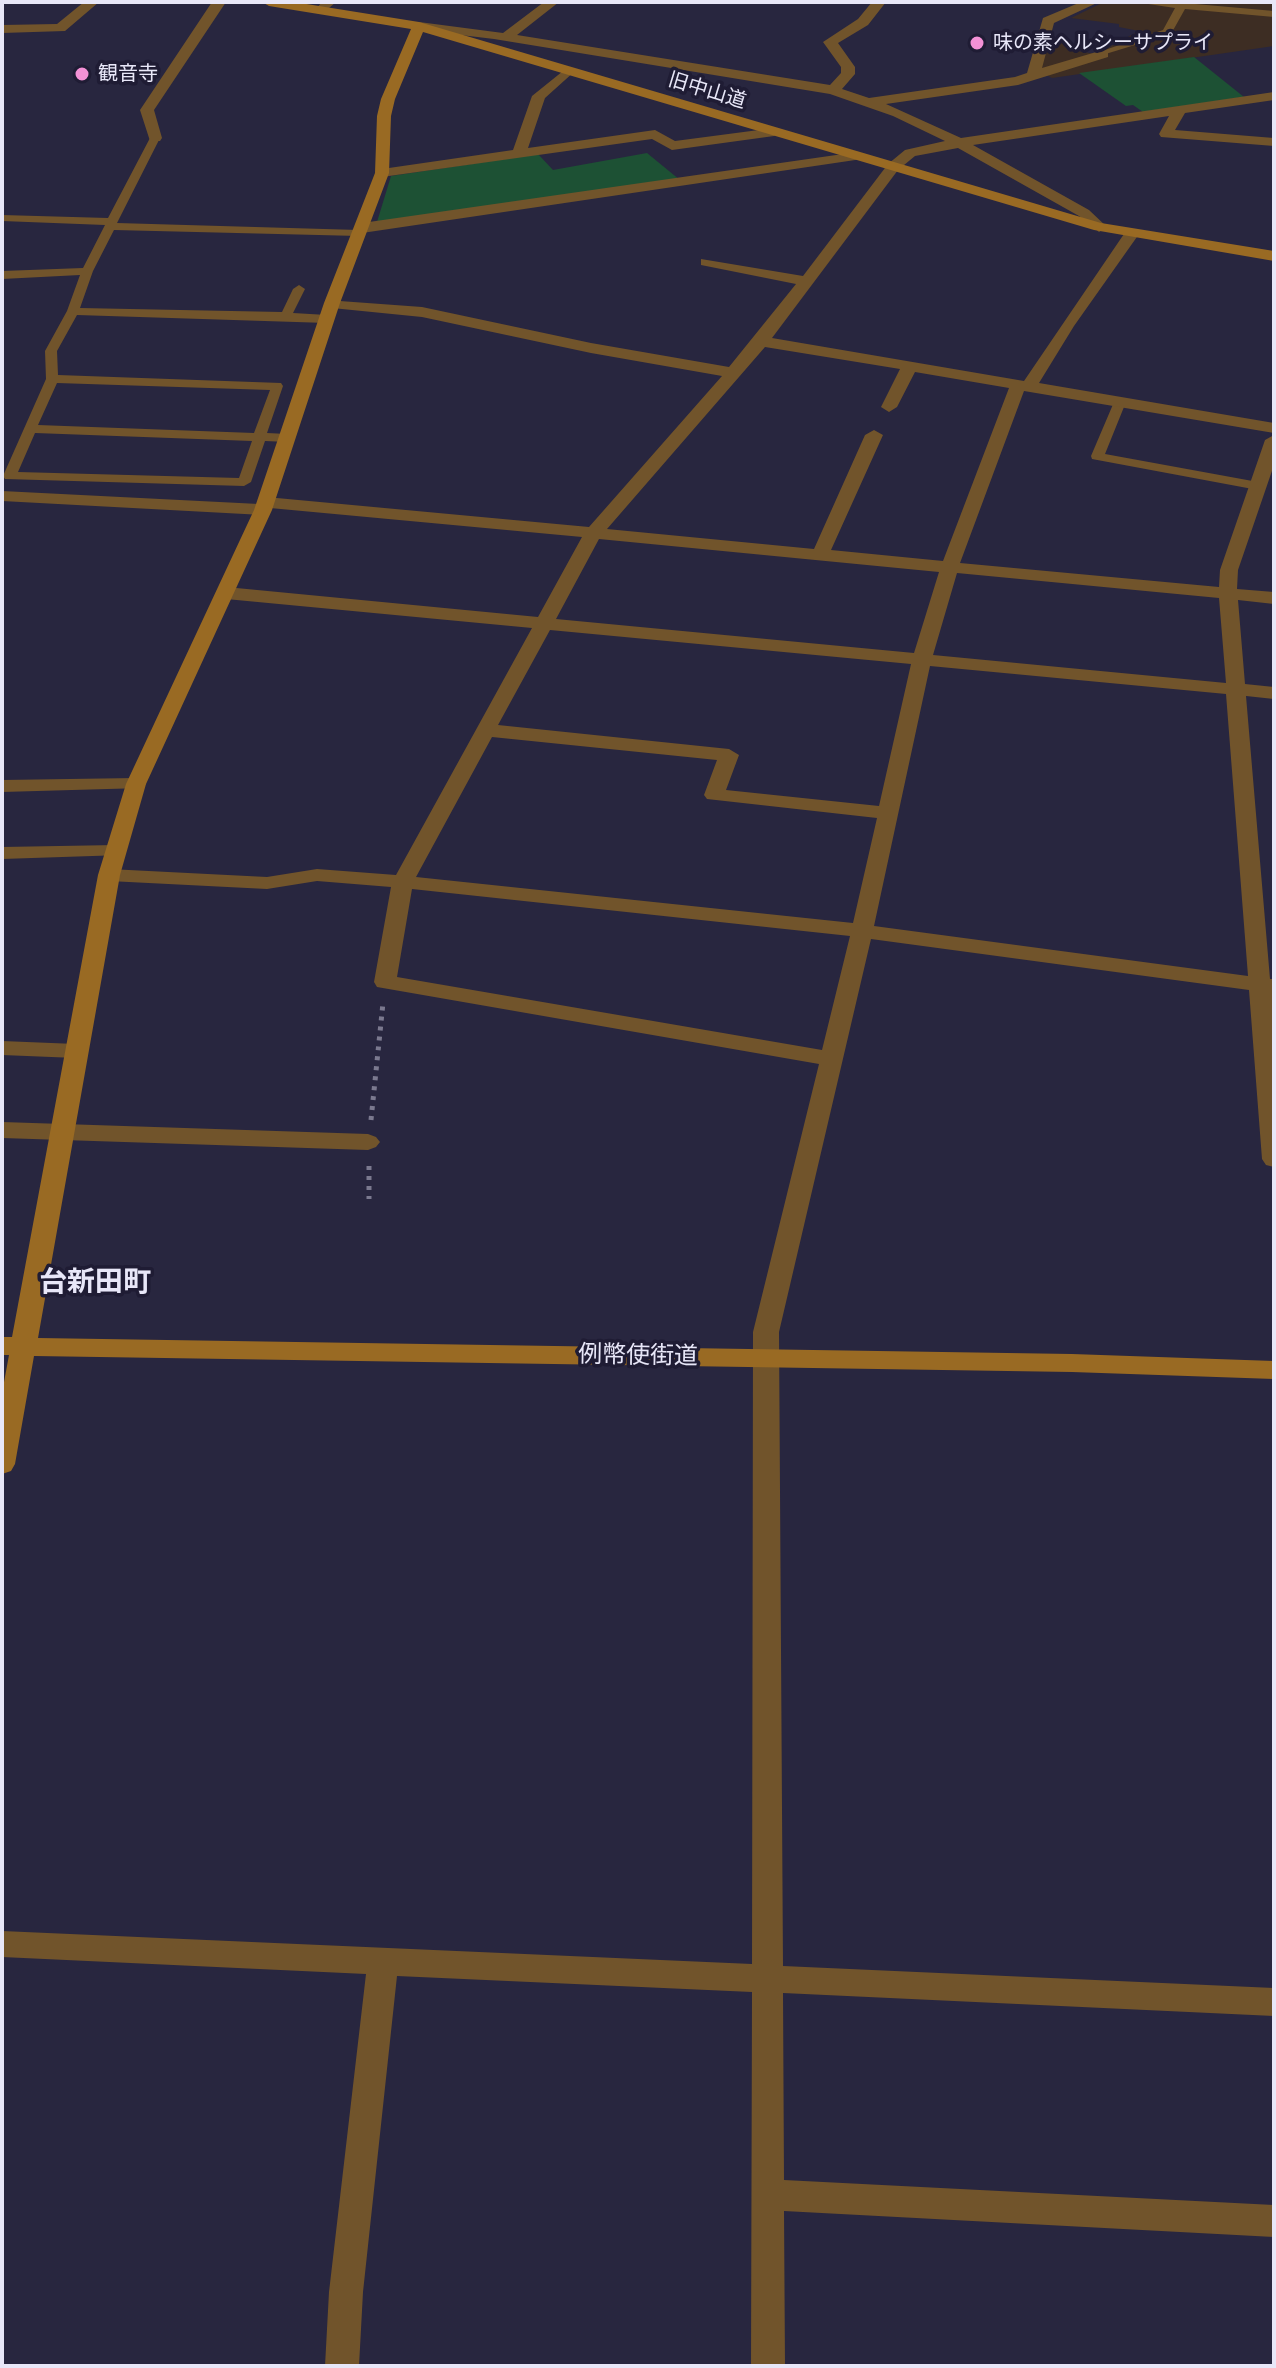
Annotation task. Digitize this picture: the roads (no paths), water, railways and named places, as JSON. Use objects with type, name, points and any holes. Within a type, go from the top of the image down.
[{"type":"street","points":[[2,29],[60,28],[92,2]]},
{"type":"street","points":[[155,138],[147,110],[219,2]]},
{"type":"street","name":"旧中山道","points":[[269,2],[325,6],[419,26],[1099,227],[1274,256]]},
{"type":"street","points":[[506,37],[552,2]]},
{"type":"street","points":[[833,90],[848,74],[848,67],[830,42],[863,22],[879,2]]},
{"type":"street","points":[[1033,75],[1048,21],[1092,2]]},
{"type":"street","points":[[2,1464],[13,1346],[62,1132],[109,875],[136,784],[264,506],[330,311],[382,173],[384,116],[388,99],[419,26],[506,37],[833,90],[870,102],[960,143],[1084,213],[1099,227]]},
{"type":"street","points":[[870,102],[1018,81],[1103,54]]},
{"type":"street","points":[[519,153],[539,96],[568,71]]},
{"type":"street","points":[[831,1059],[385,982],[403,882],[593,534],[761,341],[893,167],[910,153],[960,143],[1274,96]]},
{"type":"street","points":[[1205,106],[1274,113]]},
{"type":"street","points":[[1179,111],[1166,134],[1274,142]]},
{"type":"street","points":[[382,173],[655,134],[672,146],[774,132]]},
{"type":"street","points":[[361,231],[857,156]]},
{"type":"street","points":[[768,2366],[766,1332],[862,931],[922,658],[950,566],[1023,386],[1131,234]]},
{"type":"street","points":[[706,262],[806,281]]},
{"type":"street","points":[[330,311],[422,312],[591,348],[734,373]]},
{"type":"street","points":[[761,341],[1274,428]]},
{"type":"street","points":[[889,407],[909,367]]},
{"type":"street","points":[[820,555],[874,435]]},
{"type":"street","points":[[1274,440],[1229,570],[1228,593],[1267,985],[1274,1159]]},
{"type":"street","points":[[2,496],[264,506],[950,566],[1274,598]]},
{"type":"street","points":[[226,593],[1274,693]]},
{"type":"street","points":[[486,730],[729,755],[714,795],[888,813]]},
{"type":"street","points":[[2,786],[136,784]]},
{"type":"street","points":[[2,853],[116,851]]},
{"type":"street","points":[[109,875],[267,883],[317,875],[403,882],[862,931],[1267,985]]},
{"type":"street","points":[[2,1048],[76,1051]]},
{"type":"street","points":[[2,1130],[368,1142]]},
{"type":"street","name":"例幣使街道","points":[[13,1346],[1274,1370]]},
{"type":"street","points":[[2,1944],[1274,2002]]},
{"type":"street","points":[[342,2366],[347,2276],[383,1961]]},
{"type":"street","points":[[768,2195],[1274,2221]]},
{"type":"lane","points":[[1140,2],[1274,14]]},
{"type":"lane","points":[[1103,54],[1167,32],[1181,7]]},
{"type":"lane","points":[[52,379],[277,386],[244,482],[10,476],[52,379],[51,351],[73,311],[87,271],[155,138]]},
{"type":"lane","points":[[2,218],[361,231]]},
{"type":"lane","points":[[2,275],[87,271]]},
{"type":"lane","points":[[286,316],[299,289]]},
{"type":"lane","points":[[73,311],[286,316],[330,311]]},
{"type":"lane","points":[[1120,402],[1097,456],[1258,486]]},
{"type":"lane","points":[[29,429],[287,438]]},
{"type":"place","name":"味の素ヘルシーサプライ","points":[[977,43]]},
{"type":"place","name":"観音寺","points":[[82,74]]},
{"type":"district","name":"台新田町","points":[[95,1283]]}]
